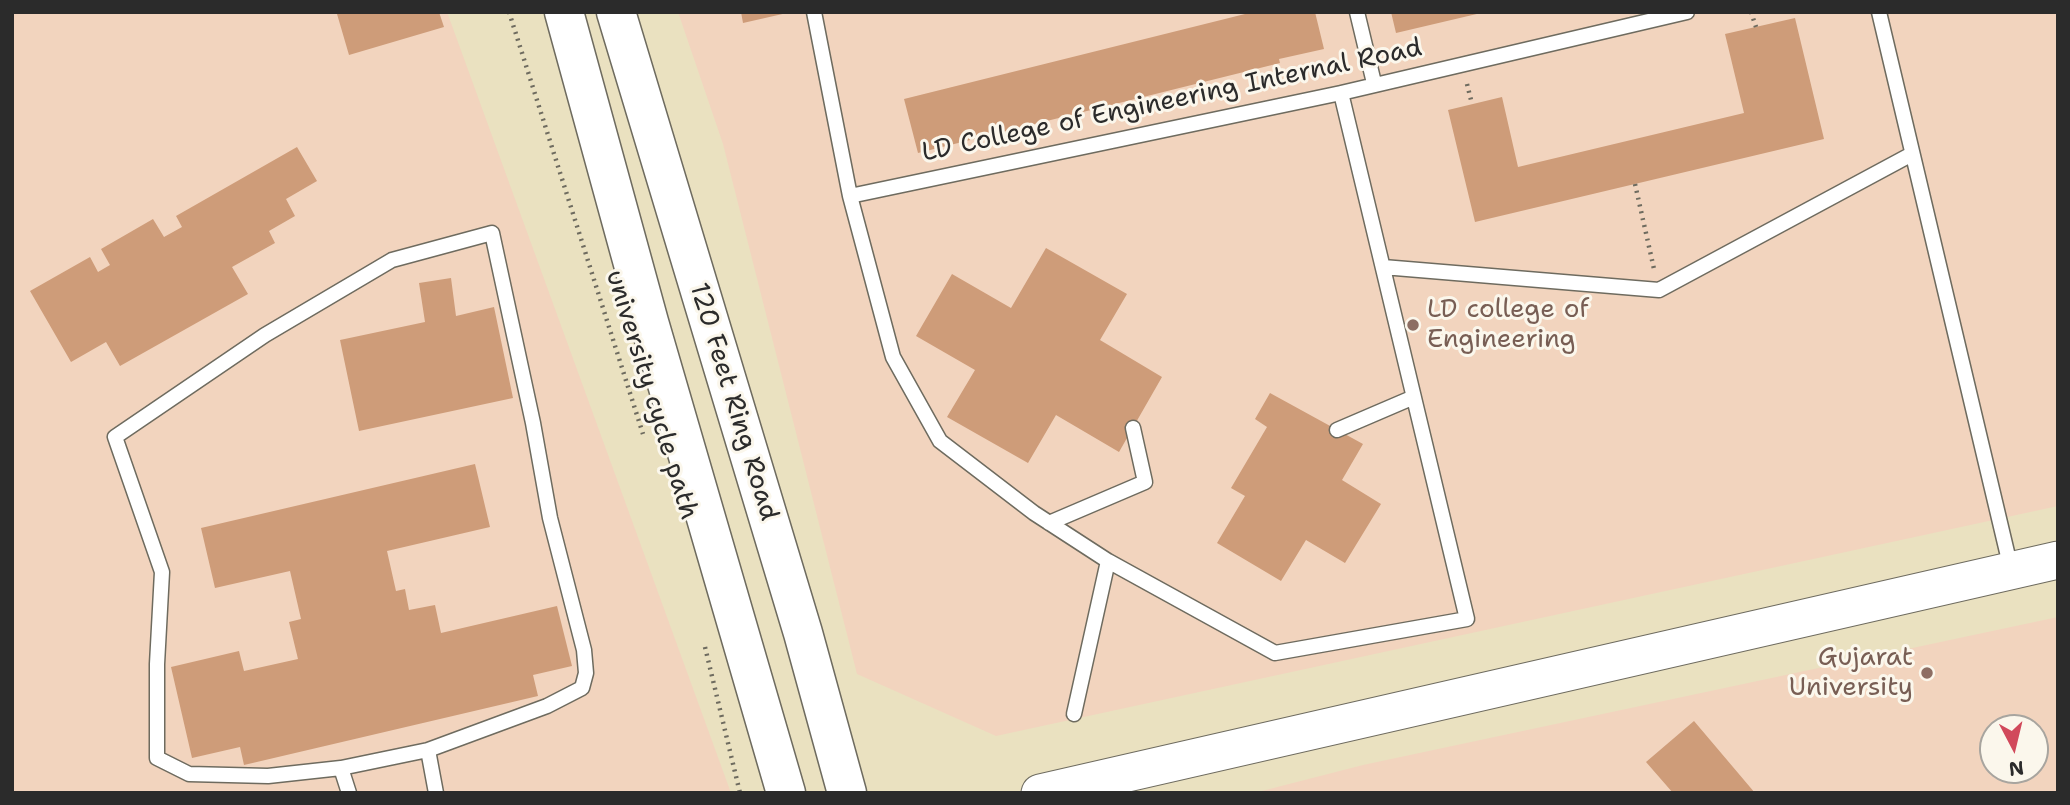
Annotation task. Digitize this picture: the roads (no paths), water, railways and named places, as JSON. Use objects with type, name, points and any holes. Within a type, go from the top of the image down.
[{"type":"main road","points":[[564,12],[652,334],[786,793]]},
{"type":"main road","name":"120 Feet Ring Road","points":[[616,12],[803,633],[847,793]]},
{"type":"street","points":[[1040,793],[2058,560]]},
{"type":"lane","points":[[814,12],[850,196],[893,357],[940,441],[1049,523],[1108,561],[1275,653],[1466,619],[1341,93]]},
{"type":"lane","points":[[1357,12],[1374,83]]},
{"type":"lane","name":"LD College of Engineering Internal Road","points":[[850,196],[1341,93],[1374,83],[1687,12]]},
{"type":"lane","points":[[1879,12],[2011,571]]},
{"type":"lane","points":[[1383,267],[1659,290],[1912,153]]},
{"type":"lane","points":[[492,233],[531,411],[550,517],[584,650],[586,673],[582,688],[547,706],[428,750],[341,768],[268,776],[189,774],[157,758],[157,664],[162,572],[115,437],[265,335],[392,260],[492,233]]},
{"type":"lane","points":[[1337,430],[1413,397]]},
{"type":"lane","points":[[1049,523],[1145,482],[1133,428]]},
{"type":"lane","points":[[1074,714],[1108,561]]},
{"type":"lane","points":[[428,750],[436,793]]},
{"type":"lane","points":[[341,768],[349,793]]},
{"type":"place","name":"LD college of Engineering","points":[[1413,325]]},
{"type":"place","name":"Gujarat University","points":[[1927,673]]}]
